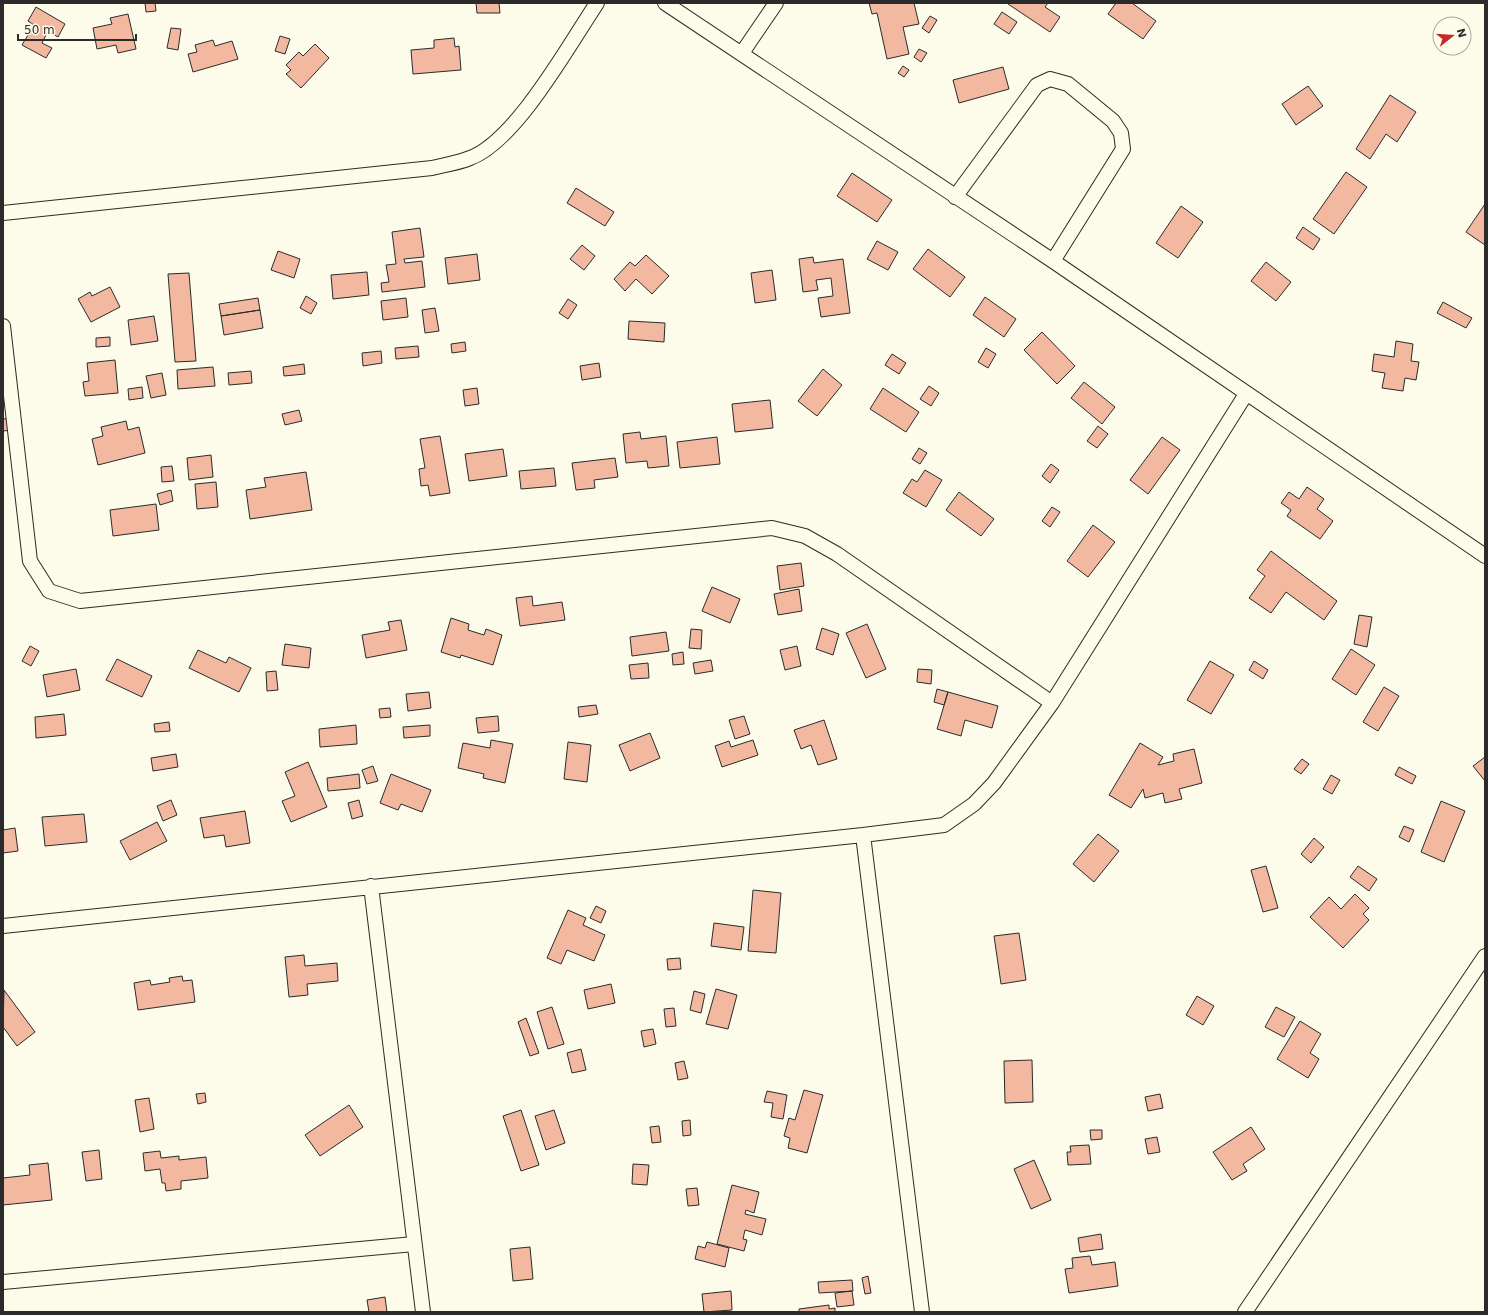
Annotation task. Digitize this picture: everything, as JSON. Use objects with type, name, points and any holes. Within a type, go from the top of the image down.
[{"type":"street","points":[[3,213],[432,168],[471,158],[499,140],[528,107],[597,3]]},
{"type":"street","points":[[665,3],[1053,261],[1485,556]]},
{"type":"street","points":[[742,53],[776,3]]},
{"type":"street","points":[[955,197],[1037,85],[1050,79],[1068,84],[1113,121],[1121,134],[1123,149],[1053,261]]},
{"type":"street","points":[[3,326],[30,561],[49,591],[80,601],[772,528],[805,536],[837,554],[1052,703]]},
{"type":"street","points":[[3,926],[863,835],[944,824],[974,804],[994,783],[1052,703],[1246,394]]},
{"type":"street","points":[[863,835],[922,1312]]},
{"type":"street","points":[[371,886],[423,1312]]},
{"type":"street","points":[[1245,1312],[1485,956]]},
{"type":"street","points":[[3,1282],[414,1244]]},
{"type":"building","points":[[145,3],[155,3],[156,11],[146,12]]},
{"type":"building","points":[[476,3],[499,3],[500,13],[477,13]]},
{"type":"building","points":[[869,3],[914,3],[919,24],[903,27],[909,54],[887,59],[877,13],[872,14]]},
{"type":"building","points":[[1048,3],[1045,7],[1060,17],[1050,32],[1008,4]]},
{"type":"building","points":[[1116,3],[1132,3],[1156,21],[1143,39],[1108,14]]},
{"type":"building","points":[[36,7],[65,24],[58,37],[48,31],[42,43],[52,48],[46,58],[22,45],[34,25],[28,21]]},
{"type":"building","points":[[1002,12],[1017,22],[1009,34],[994,24]]},
{"type":"building","points":[[128,14],[136,49],[118,53],[116,45],[97,49],[93,28],[112,24],[110,18]]},
{"type":"building","points":[[930,16],[937,20],[929,33],[922,28]]},
{"type":"building","points":[[171,28],[181,29],[178,50],[167,48]]},
{"type":"building","points":[[280,36],[290,39],[285,54],[275,51]]},
{"type":"building","points":[[454,38],[455,47],[459,46],[461,70],[413,74],[411,50],[434,48],[434,40]]},
{"type":"building","points":[[213,40],[215,46],[232,41],[238,59],[193,72],[188,54],[197,52],[195,45]]},
{"type":"building","points":[[315,44],[329,58],[301,88],[286,74],[291,70],[286,65],[299,52],[303,56]]},
{"type":"building","points":[[919,49],[927,53],[921,62],[914,57]]},
{"type":"building","points":[[903,66],[909,70],[904,77],[898,73]]},
{"type":"building","points":[[1003,67],[1009,89],[959,103],[953,80]]},
{"type":"building","points":[[1308,86],[1323,106],[1296,125],[1282,104]]},
{"type":"building","points":[[1390,95],[1416,112],[1397,142],[1386,134],[1370,159],[1356,149]]},
{"type":"building","points":[[1346,172],[1367,187],[1334,234],[1313,219]]},
{"type":"building","points":[[852,173],[892,200],[877,222],[837,196]]},
{"type":"building","points":[[576,188],[614,212],[605,226],[567,203]]},
{"type":"building","points":[[1485,204],[1485,245],[1466,232]]},
{"type":"building","points":[[1181,206],[1203,222],[1178,258],[1156,243]]},
{"type":"building","points":[[1303,227],[1320,239],[1313,250],[1296,238]]},
{"type":"building","points":[[420,228],[424,257],[404,259],[405,263],[422,261],[425,287],[382,292],[381,283],[389,282],[386,265],[396,264],[392,232]]},
{"type":"building","points":[[877,241],[898,252],[888,270],[867,259]]},
{"type":"building","points":[[582,245],[595,256],[584,270],[570,259]]},
{"type":"building","points":[[928,249],[965,277],[950,297],[913,269]]},
{"type":"building","points":[[278,251],[300,259],[294,278],[271,270]]},
{"type":"building","points":[[477,254],[480,280],[448,284],[445,258]]},
{"type":"building","points":[[646,255],[669,276],[652,294],[636,279],[625,291],[614,279],[630,262],[635,266]]},
{"type":"building","points":[[813,257],[814,263],[843,259],[850,313],[821,317],[818,298],[833,296],[831,278],[816,280],[818,290],[803,292],[799,259]]},
{"type":"building","points":[[1266,262],[1291,282],[1276,301],[1251,281]]},
{"type":"building","points":[[772,270],[776,300],[755,303],[751,273]]},
{"type":"building","points":[[367,272],[369,295],[333,299],[331,275]]},
{"type":"building","points":[[189,273],[196,361],[175,362],[168,274]]},
{"type":"building","points":[[110,287],[120,307],[91,322],[78,299],[90,292],[92,296]]},
{"type":"building","points":[[306,296],[317,303],[311,314],[300,308]]},
{"type":"building","points":[[985,297],[1016,319],[1004,337],[973,315]]},
{"type":"building","points":[[258,298],[260,310],[221,316],[219,304]]},
{"type":"building","points":[[406,298],[408,317],[383,320],[381,301]]},
{"type":"building","points":[[568,299],[577,305],[568,319],[559,313]]},
{"type":"building","points":[[1443,302],[1472,318],[1466,328],[1437,313]]},
{"type":"building","points":[[435,308],[439,331],[425,333],[422,310]]},
{"type":"building","points":[[260,310],[263,328],[224,335],[221,316]]},
{"type":"building","points":[[154,316],[158,341],[131,345],[128,320]]},
{"type":"building","points":[[629,321],[665,323],[664,342],[628,339]]},
{"type":"building","points":[[1042,332],[1075,366],[1057,384],[1024,350]]},
{"type":"building","points":[[110,337],[110,346],[96,347],[96,338]]},
{"type":"building","points":[[1396,341],[1413,344],[1411,361],[1419,362],[1416,380],[1405,378],[1403,391],[1382,388],[1385,373],[1372,371],[1374,354],[1394,357]]},
{"type":"building","points":[[465,342],[466,351],[452,353],[451,344]]},
{"type":"building","points":[[418,346],[419,357],[396,359],[395,348]]},
{"type":"building","points":[[986,348],[996,354],[988,368],[978,362]]},
{"type":"building","points":[[381,351],[382,363],[363,366],[362,353]]},
{"type":"building","points":[[892,354],[906,363],[899,374],[885,365]]},
{"type":"building","points":[[115,360],[118,393],[85,396],[83,382],[89,381],[87,363]]},
{"type":"building","points":[[599,363],[601,377],[582,380],[580,366]]},
{"type":"building","points":[[304,364],[305,374],[284,376],[283,367]]},
{"type":"building","points":[[213,367],[215,386],[178,389],[177,370]]},
{"type":"building","points":[[823,369],[842,385],[817,416],[798,401]]},
{"type":"building","points":[[251,371],[252,383],[229,385],[228,373]]},
{"type":"building","points":[[162,373],[166,395],[151,398],[146,376]]},
{"type":"building","points":[[1084,382],[1115,407],[1102,424],[1071,398]]},
{"type":"building","points":[[929,386],[939,393],[931,406],[920,399]]},
{"type":"building","points":[[142,387],[143,398],[129,400],[128,389]]},
{"type":"building","points":[[477,388],[479,404],[465,406],[463,390]]},
{"type":"building","points":[[883,388],[919,412],[906,432],[870,409]]},
{"type":"building","points":[[770,400],[773,428],[735,432],[732,404]]},
{"type":"building","points":[[299,410],[302,421],[285,425],[282,414]]},
{"type":"building","points":[[11,418],[12,430],[3,431],[3,419]]},
{"type":"building","points":[[126,421],[128,430],[139,427],[145,453],[98,465],[92,439],[103,436],[101,427]]},
{"type":"building","points":[[1098,426],[1108,434],[1097,448],[1087,441]]},
{"type":"building","points":[[640,432],[641,439],[666,436],[669,466],[648,468],[647,461],[626,463],[623,434]]},
{"type":"building","points":[[440,436],[450,493],[430,496],[428,485],[421,486],[419,469],[425,468],[420,439]]},
{"type":"building","points":[[717,437],[720,464],[680,468],[677,442]]},
{"type":"building","points":[[1162,437],[1180,450],[1148,494],[1130,480]]},
{"type":"building","points":[[919,448],[927,453],[920,464],[912,459]]},
{"type":"building","points":[[503,449],[507,476],[469,481],[465,454]]},
{"type":"building","points":[[211,455],[213,477],[189,480],[187,458]]},
{"type":"building","points":[[615,458],[618,477],[594,480],[595,488],[576,490],[572,463]]},
{"type":"building","points":[[1051,464],[1059,470],[1050,483],[1042,476]]},
{"type":"building","points":[[172,466],[174,481],[162,482],[161,467]]},
{"type":"building","points":[[554,468],[556,486],[521,489],[519,471]]},
{"type":"building","points":[[925,470],[942,480],[926,507],[903,493],[912,479],[917,482]]},
{"type":"building","points":[[306,472],[312,510],[250,519],[246,490],[266,487],[264,478]]},
{"type":"building","points":[[216,482],[218,507],[197,509],[195,484]]},
{"type":"building","points":[[1307,487],[1324,499],[1317,509],[1333,521],[1320,539],[1287,516],[1291,510],[1281,503],[1289,492],[1299,499]]},
{"type":"building","points":[[171,490],[173,501],[160,505],[157,494]]},
{"type":"building","points":[[959,492],[994,519],[981,536],[946,510]]},
{"type":"building","points":[[156,504],[159,530],[113,536],[110,510]]},
{"type":"building","points":[[1052,507],[1060,512],[1050,527],[1042,521]]},
{"type":"building","points":[[1093,525],[1115,542],[1088,577],[1067,561]]},
{"type":"building","points":[[1271,551],[1337,601],[1324,620],[1286,592],[1271,613],[1249,598],[1265,576],[1257,570]]},
{"type":"building","points":[[801,563],[804,586],[780,590],[777,566]]},
{"type":"building","points":[[712,587],[740,599],[730,623],[702,611]]},
{"type":"building","points":[[799,589],[802,611],[778,615],[774,594]]},
{"type":"building","points":[[532,596],[533,606],[562,602],[565,620],[520,626],[516,598]]},
{"type":"building","points":[[1359,615],[1372,617],[1367,647],[1354,644]]},
{"type":"building","points":[[451,618],[469,624],[468,630],[484,635],[486,629],[502,635],[493,665],[461,655],[460,658],[441,652]]},
{"type":"building","points":[[401,620],[407,650],[366,658],[362,635],[390,630],[388,622]]},
{"type":"building","points":[[867,624],[886,669],[866,678],[846,633]]},
{"type":"building","points":[[822,628],[839,634],[833,655],[816,649]]},
{"type":"building","points":[[691,629],[702,630],[701,649],[689,648]]},
{"type":"building","points":[[666,632],[669,651],[632,656],[630,637]]},
{"type":"building","points":[[285,644],[311,648],[309,668],[282,665]]},
{"type":"building","points":[[30,646],[39,651],[31,666],[22,661]]},
{"type":"building","points":[[797,646],[801,666],[785,670],[780,650]]},
{"type":"building","points":[[1351,649],[1375,665],[1356,695],[1332,679]]},
{"type":"building","points":[[198,650],[226,663],[229,657],[251,668],[239,692],[189,668]]},
{"type":"building","points":[[683,652],[684,664],[673,665],[672,654]]},
{"type":"building","points":[[117,659],[152,676],[142,697],[106,680]]},
{"type":"building","points":[[711,660],[713,671],[695,674],[693,663]]},
{"type":"building","points":[[1210,661],[1234,675],[1211,714],[1187,700]]},
{"type":"building","points":[[1254,661],[1268,670],[1263,679],[1249,670]]},
{"type":"building","points":[[648,663],[649,678],[631,679],[629,665]]},
{"type":"building","points":[[76,669],[80,690],[47,697],[43,675]]},
{"type":"building","points":[[918,669],[932,670],[931,684],[917,682]]},
{"type":"building","points":[[276,671],[278,690],[267,691],[266,672]]},
{"type":"building","points":[[1384,687],[1399,696],[1378,731],[1363,722]]},
{"type":"building","points":[[937,689],[948,692],[944,705],[934,702]]},
{"type":"building","points":[[429,692],[431,708],[408,711],[406,694]]},
{"type":"building","points":[[948,692],[998,706],[992,728],[965,720],[961,736],[937,729]]},
{"type":"building","points":[[596,705],[598,714],[579,717],[578,707]]},
{"type":"building","points":[[390,708],[391,717],[380,718],[379,709]]},
{"type":"building","points":[[64,714],[66,735],[36,738],[35,717]]},
{"type":"building","points":[[498,716],[499,731],[478,733],[476,718]]},
{"type":"building","points":[[744,716],[750,734],[735,739],[729,720]]},
{"type":"building","points":[[824,720],[837,759],[818,765],[811,745],[801,749],[794,730]]},
{"type":"building","points":[[169,722],[170,731],[155,732],[154,724]]},
{"type":"building","points":[[356,725],[357,744],[320,747],[319,729]]},
{"type":"building","points":[[430,725],[430,736],[404,738],[403,727]]},
{"type":"building","points":[[650,733],[660,758],[630,771],[619,745]]},
{"type":"building","points":[[491,740],[513,744],[505,783],[483,778],[484,774],[458,768],[463,743],[490,748]]},
{"type":"building","points":[[753,740],[758,755],[722,767],[715,746],[729,741],[731,747]]},
{"type":"building","points":[[568,742],[591,745],[587,782],[564,779]]},
{"type":"building","points":[[1140,743],[1163,757],[1158,765],[1174,761],[1173,754],[1194,749],[1202,783],[1179,789],[1182,799],[1165,803],[1163,793],[1145,798],[1143,789],[1131,808],[1109,795]]},
{"type":"building","points":[[176,754],[178,767],[153,771],[151,758]]},
{"type":"building","points":[[1485,757],[1485,781],[1473,766]]},
{"type":"building","points":[[1302,759],[1309,764],[1301,774],[1294,769]]},
{"type":"building","points":[[308,762],[327,807],[291,822],[282,801],[295,796],[285,772]]},
{"type":"building","points":[[373,766],[378,781],[367,784],[362,770]]},
{"type":"building","points":[[1399,767],[1416,776],[1412,784],[1395,775]]},
{"type":"building","points":[[359,774],[360,788],[328,791],[327,778]]},
{"type":"building","points":[[391,774],[431,790],[422,812],[401,804],[398,810],[380,803]]},
{"type":"building","points":[[1331,775],[1340,780],[1332,794],[1323,789]]},
{"type":"building","points":[[171,800],[177,815],[163,821],[157,806]]},
{"type":"building","points":[[359,800],[363,816],[352,819],[348,803]]},
{"type":"building","points":[[1441,801],[1465,811],[1444,862],[1421,852]]},
{"type":"building","points":[[245,811],[250,843],[226,847],[224,835],[204,838],[200,818]]},
{"type":"building","points":[[84,814],[87,842],[45,846],[42,817]]},
{"type":"building","points":[[157,822],[167,841],[130,860],[120,841]]},
{"type":"building","points":[[1404,826],[1414,830],[1409,842],[1399,837]]},
{"type":"building","points":[[15,828],[18,851],[3,853],[3,830]]},
{"type":"building","points":[[1098,834],[1119,851],[1094,882],[1073,864]]},
{"type":"building","points":[[1314,838],[1324,847],[1311,863],[1301,854]]},
{"type":"building","points":[[1266,866],[1278,908],[1263,912],[1251,870]]},
{"type":"building","points":[[1358,866],[1377,879],[1369,891],[1350,877]]},
{"type":"building","points":[[753,890],[781,893],[776,953],[748,951]]},
{"type":"building","points":[[1355,894],[1369,908],[1363,914],[1369,920],[1343,948],[1310,917],[1329,897],[1341,909]]},
{"type":"building","points":[[596,906],[606,911],[601,923],[590,918]]},
{"type":"building","points":[[568,910],[586,918],[583,925],[605,935],[594,961],[567,950],[561,964],[547,958]]},
{"type":"building","points":[[714,923],[744,927],[741,950],[711,946]]},
{"type":"building","points":[[1019,933],[1026,980],[1001,984],[994,936]]},
{"type":"building","points":[[304,955],[305,966],[337,963],[338,981],[307,984],[308,995],[289,997],[285,957]]},
{"type":"building","points":[[680,958],[681,969],[668,970],[667,959]]},
{"type":"building","points":[[182,976],[183,981],[192,980],[195,1002],[138,1010],[134,983],[150,980],[151,985],[170,982],[169,978]]},
{"type":"building","points":[[611,984],[615,1003],[588,1009],[584,990]]},
{"type":"building","points":[[716,989],[737,995],[728,1029],[706,1024]]},
{"type":"building","points":[[4,990],[35,1032],[17,1046],[3,1027]]},
{"type":"building","points":[[694,991],[705,994],[701,1013],[690,1010]]},
{"type":"building","points":[[1197,996],[1214,1006],[1203,1025],[1186,1015]]},
{"type":"building","points":[[552,1007],[564,1044],[548,1049],[537,1012]]},
{"type":"building","points":[[1276,1007],[1295,1017],[1284,1037],[1265,1027]]},
{"type":"building","points":[[674,1008],[676,1026],[666,1027],[664,1009]]},
{"type":"building","points":[[526,1018],[539,1053],[530,1056],[518,1022]]},
{"type":"building","points":[[1300,1021],[1321,1034],[1310,1053],[1319,1059],[1308,1078],[1277,1059]]},
{"type":"building","points":[[653,1029],[656,1044],[644,1047],[641,1031]]},
{"type":"building","points":[[581,1049],[586,1070],[572,1073],[567,1053]]},
{"type":"building","points":[[1032,1060],[1033,1102],[1005,1103],[1004,1061]]},
{"type":"building","points":[[684,1061],[688,1078],[678,1080],[675,1063]]},
{"type":"building","points":[[804,1090],[823,1095],[807,1153],[788,1148],[790,1138],[784,1136],[789,1118],[795,1120]]},
{"type":"building","points":[[767,1091],[787,1095],[783,1119],[771,1117],[773,1103],[764,1102]]},
{"type":"building","points":[[205,1093],[206,1102],[198,1104],[196,1094]]},
{"type":"building","points":[[1160,1094],[1163,1108],[1148,1111],[1145,1097]]},
{"type":"building","points":[[149,1098],[154,1129],[140,1132],[135,1100]]},
{"type":"building","points":[[349,1105],[363,1127],[320,1156],[305,1135]]},
{"type":"building","points":[[521,1110],[539,1165],[521,1171],[503,1116]]},
{"type":"building","points":[[554,1110],[565,1143],[546,1150],[535,1116]]},
{"type":"building","points":[[690,1120],[691,1135],[683,1136],[682,1121]]},
{"type":"building","points":[[659,1126],[661,1142],[652,1143],[650,1127]]},
{"type":"building","points":[[1251,1127],[1265,1149],[1243,1164],[1247,1171],[1232,1180],[1213,1152]]},
{"type":"building","points":[[1090,1130],[1102,1130],[1102,1139],[1091,1140]]},
{"type":"building","points":[[1157,1137],[1160,1152],[1148,1154],[1145,1139]]},
{"type":"building","points":[[1089,1145],[1091,1164],[1068,1165],[1067,1152],[1071,1152],[1070,1146]]},
{"type":"building","points":[[99,1150],[102,1179],[86,1181],[82,1152]]},
{"type":"building","points":[[160,1151],[161,1158],[179,1156],[179,1160],[206,1157],[208,1178],[181,1181],[181,1189],[166,1191],[165,1183],[162,1183],[160,1169],[145,1171],[143,1153]]},
{"type":"building","points":[[1034,1160],[1051,1200],[1031,1209],[1014,1169]]},
{"type":"building","points":[[48,1163],[52,1200],[3,1205],[3,1178],[30,1175],[29,1165]]},
{"type":"building","points":[[633,1164],[649,1165],[647,1185],[632,1184]]},
{"type":"building","points":[[732,1185],[759,1192],[754,1213],[746,1210],[745,1214],[766,1219],[762,1235],[745,1230],[743,1239],[747,1240],[744,1251],[717,1244]]},
{"type":"building","points":[[697,1188],[699,1205],[688,1206],[686,1189]]},
{"type":"building","points":[[1101,1234],[1103,1249],[1080,1252],[1078,1238]]},
{"type":"building","points":[[707,1242],[729,1248],[725,1267],[695,1259],[698,1246],[705,1248]]},
{"type":"building","points":[[530,1247],[533,1279],[513,1281],[510,1249]]},
{"type":"building","points":[[1090,1256],[1092,1265],[1115,1262],[1118,1286],[1069,1293],[1065,1269],[1073,1268],[1072,1258]]},
{"type":"building","points":[[868,1276],[871,1293],[865,1294],[862,1278]]},
{"type":"building","points":[[852,1280],[853,1291],[819,1293],[818,1282]]},
{"type":"building","points":[[731,1291],[732,1310],[704,1312],[702,1294]]},
{"type":"building","points":[[852,1291],[854,1305],[837,1307],[835,1293]]},
{"type":"building","points":[[385,1297],[387,1312],[369,1312],[367,1300]]},
{"type":"building","points":[[829,1305],[829,1309],[835,1308],[835,1312],[799,1312],[799,1309]]}]
